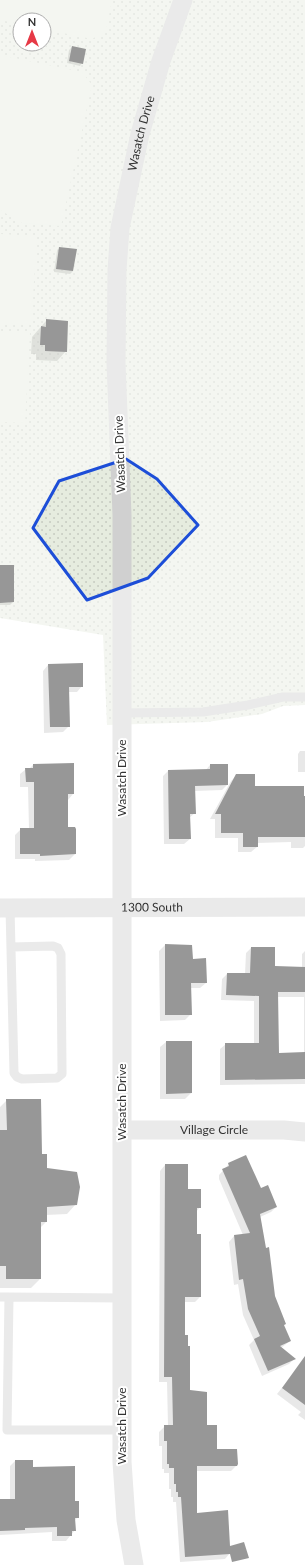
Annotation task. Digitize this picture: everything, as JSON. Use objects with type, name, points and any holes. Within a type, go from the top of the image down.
[{"type":"street","name":"Wasatch Drive","points":[[134,1565],[124,1501],[122,1430],[122,515],[116,363],[117,270],[120,228],[140,134],[161,61],[183,0]]},
{"type":"street","name":"1300 South","points":[[5,908],[305,907]]},
{"type":"street","name":"Village Circle","points":[[122,1130],[284,1130],[305,1132]]},
{"type":"lane","points":[[122,713],[203,712],[248,705],[283,697],[305,697]]},
{"type":"lane","points":[[5,908],[11,947],[14,1073],[17,1077],[22,1079],[57,1078],[62,1074],[61,954],[58,948],[53,946],[11,947]]},
{"type":"lane","points":[[122,1298],[5,1297],[7,1430],[122,1430]]},
{"type":"highlighted area","points":[[126,459],[157,479],[198,525],[148,578],[87,600],[33,528],[59,481]]},
{"type":"shaded area","points":[[0,0],[305,0],[305,705],[283,706],[262,714],[207,722],[107,725],[103,635],[0,618]]},
{"type":"shaded area","points":[[0,0],[112,0],[106,31],[92,39],[52,31],[52,12],[12,12],[12,22],[0,20]]},
{"type":"shaded area","points":[[0,55],[82,72],[92,85],[61,226],[22,223],[0,210]]},
{"type":"shaded area","points":[[0,234],[37,236],[31,325],[0,323]]},
{"type":"shaded area","points":[[0,332],[30,333],[25,423],[0,422]]},
{"type":"building","points":[[72,46],[86,49],[83,64],[69,61]]},
{"type":"building","points":[[59,247],[77,249],[73,271],[56,269]]},
{"type":"building","points":[[46,319],[68,321],[67,352],[45,351],[45,345],[40,345],[41,326],[46,327]]},
{"type":"building","points":[[0,565],[14,565],[14,602],[0,603]]},
{"type":"building","points":[[83,663],[83,687],[69,687],[70,727],[50,727],[48,664]]},
{"type":"building","points":[[74,763],[74,794],[68,794],[68,827],[75,827],[76,829],[76,854],[40,856],[40,854],[20,854],[20,828],[34,828],[34,782],[26,782],[25,768],[33,768],[33,764]]},
{"type":"building","points":[[210,764],[228,764],[228,785],[195,786],[196,814],[190,814],[191,839],[169,839],[168,770],[210,769]]},
{"type":"building","points":[[236,774],[255,774],[255,786],[304,786],[305,837],[258,837],[258,847],[243,847],[243,833],[221,833],[221,814],[215,814]]},
{"type":"building","points":[[165,944],[192,945],[193,959],[206,958],[207,983],[191,983],[192,1015],[165,1015]]},
{"type":"building","points":[[251,947],[275,947],[275,966],[305,967],[305,992],[278,992],[279,1053],[305,1052],[305,1079],[225,1080],[225,1043],[259,1043],[259,996],[226,995],[227,973],[250,973]]},
{"type":"building","points":[[166,1041],[192,1041],[192,1093],[166,1094]]},
{"type":"building","points":[[6,1099],[41,1099],[42,1154],[47,1154],[47,1168],[77,1172],[80,1187],[77,1205],[47,1207],[47,1222],[41,1222],[41,1279],[6,1279],[6,1266],[0,1266],[0,1130],[7,1130]]},
{"type":"building","points":[[246,1155],[261,1188],[268,1185],[277,1207],[260,1214],[266,1248],[269,1247],[275,1296],[286,1324],[284,1325],[291,1341],[280,1346],[296,1359],[268,1371],[254,1339],[260,1336],[248,1309],[243,1279],[239,1280],[234,1235],[250,1233],[222,1169],[229,1166],[228,1163]]},
{"type":"building","points":[[165,1164],[188,1164],[188,1189],[201,1189],[201,1208],[197,1208],[197,1234],[201,1234],[201,1297],[185,1297],[185,1335],[188,1335],[188,1346],[190,1346],[190,1390],[207,1392],[207,1425],[217,1425],[217,1449],[237,1449],[238,1464],[237,1466],[197,1466],[197,1513],[228,1510],[230,1546],[244,1542],[249,1558],[232,1562],[230,1554],[185,1557],[181,1497],[178,1497],[178,1492],[176,1492],[176,1484],[174,1484],[174,1468],[169,1468],[169,1464],[167,1464],[167,1441],[164,1441],[164,1425],[173,1425],[172,1377],[164,1377]]},
{"type":"building","points":[[305,1356],[305,1405],[282,1388]]},
{"type":"building","points":[[15,1460],[33,1460],[33,1467],[75,1466],[75,1501],[79,1501],[79,1518],[75,1518],[76,1531],[72,1531],[72,1536],[57,1536],[57,1527],[25,1528],[25,1530],[0,1531],[0,1499],[15,1499]]}]
